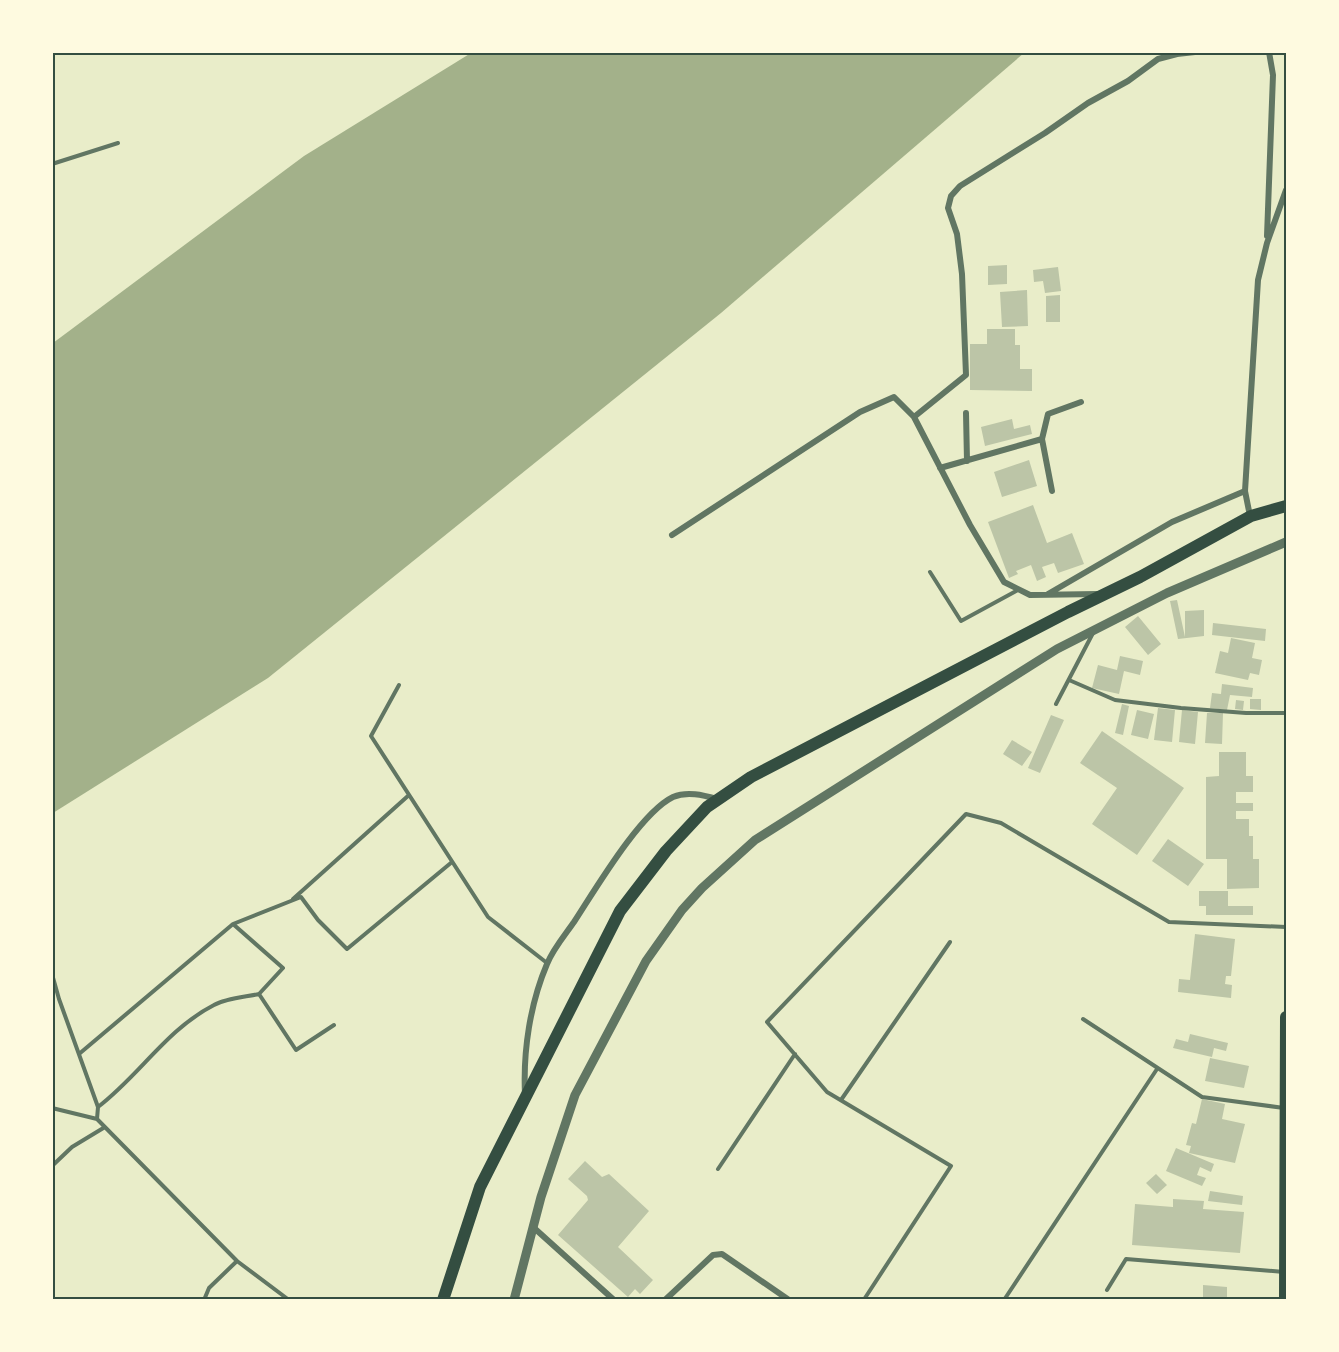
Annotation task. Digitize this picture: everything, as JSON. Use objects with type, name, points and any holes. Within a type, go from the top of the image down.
[{"type":"main road","points":[[443,1299],[480,1187],[620,911],[666,851],[707,807],[751,777],[1140,577],[1251,516],[1287,506]]},
{"type":"main road","points":[[1284,1299],[1287,1017]]},
{"type":"street","points":[[914,417],[966,375],[962,274],[957,234],[948,208],[951,196],[960,186],[1088,103],[1128,81],[1158,59],[1195,52]]},
{"type":"street","points":[[1267,243],[1273,75],[1269,52]]},
{"type":"street","points":[[1251,516],[1245,491],[1258,280],[1267,243],[1287,190]]},
{"type":"street","points":[[672,535],[860,412],[894,396],[914,417],[970,525],[1004,582],[1030,595],[1104,594]]},
{"type":"street","points":[[1052,491],[1042,439],[1048,414],[1082,402]]},
{"type":"street","points":[[966,413],[967,461]]},
{"type":"street","points":[[940,468],[1042,439]]},
{"type":"street","points":[[1047,595],[1172,522],[1245,491]]},
{"type":"street","points":[[514,1299],[557,1146],[575,1095],[646,961],[682,910],[727,863],[755,840],[1016,674],[1096,628],[1167,593],[1287,542]]},
{"type":"street","points":[[525,1100],[524,1067],[528,1033],[547,963],[630,838],[667,800],[687,794],[718,799]]},
{"type":"street","points":[[533,1227],[614,1299]]},
{"type":"street","points":[[665,1299],[713,1255],[722,1254],[789,1299]]},
{"type":"lane","points":[[52,164],[118,143]]},
{"type":"lane","points":[[930,572],[961,621],[1019,589]]},
{"type":"lane","points":[[1056,704],[1096,628]]},
{"type":"lane","points":[[1069,680],[1115,699],[1180,708],[1246,713],[1287,712]]},
{"type":"lane","points":[[399,685],[371,736],[488,917],[547,963]]},
{"type":"lane","points":[[290,901],[409,795]]},
{"type":"lane","points":[[865,1298],[951,1166],[827,1092],[767,1022],[966,814],[1001,823],[1169,922],[1287,927]]},
{"type":"lane","points":[[79,1054],[232,924],[301,897],[318,920],[346,949],[452,862]]},
{"type":"lane","points":[[98,1107],[113,1096],[168,1037],[215,1004],[259,994],[283,968],[232,924]]},
{"type":"lane","points":[[841,1100],[950,942]]},
{"type":"lane","points":[[52,974],[98,1107],[96,1119]]},
{"type":"lane","points":[[259,994],[296,1050],[334,1025]]},
{"type":"lane","points":[[1083,1019],[1202,1097],[1285,1108]]},
{"type":"lane","points":[[718,1169],[795,1054]]},
{"type":"lane","points":[[1004,1299],[1157,1069]]},
{"type":"lane","points":[[52,1108],[96,1119],[237,1261],[289,1299]]},
{"type":"lane","points":[[52,1166],[72,1147],[105,1127]]},
{"type":"lane","points":[[1107,1290],[1126,1259],[1285,1272]]},
{"type":"lane","points":[[204,1299],[209,1288],[237,1261]]},
{"type":"shaded area","points":[[471,53],[1024,53],[721,313],[268,678],[53,813],[53,343],[304,156]]},
{"type":"building","points":[[1007,265],[1007,284],[988,285],[988,266]]},
{"type":"building","points":[[1058,267],[1061,291],[1045,293],[1043,281],[1034,282],[1033,270]]},
{"type":"building","points":[[1027,290],[1028,326],[1002,327],[1000,292]]},
{"type":"building","points":[[1060,295],[1060,322],[1046,322],[1046,296]]},
{"type":"building","points":[[987,329],[1015,329],[1015,345],[1020,345],[1020,369],[1032,369],[1032,391],[970,390],[970,344],[987,344]]},
{"type":"building","points":[[1012,419],[1014,429],[1030,425],[1032,434],[985,446],[981,427]]},
{"type":"building","points":[[1029,460],[1037,486],[1002,497],[994,472]]},
{"type":"building","points":[[1033,505],[1047,543],[1072,533],[1084,564],[1058,573],[1054,563],[1042,567],[1046,577],[1037,581],[1031,565],[1016,571],[1018,574],[1009,578],[988,522]]},
{"type":"building","points":[[1177,600],[1185,637],[1185,611],[1204,610],[1204,636],[1178,639],[1170,601]]},
{"type":"building","points":[[1138,616],[1161,644],[1148,655],[1125,627]]},
{"type":"building","points":[[1213,623],[1266,629],[1265,641],[1212,635]]},
{"type":"building","points":[[1231,638],[1255,643],[1252,658],[1262,660],[1259,675],[1250,673],[1248,680],[1215,673],[1220,651],[1228,653]]},
{"type":"building","points":[[1120,656],[1143,661],[1140,675],[1124,671],[1119,694],[1092,688],[1098,665],[1117,670]]},
{"type":"building","points":[[1222,684],[1253,688],[1252,697],[1230,695],[1227,710],[1210,708],[1212,693],[1221,694]]},
{"type":"building","points":[[1250,699],[1261,699],[1261,710],[1250,709]]},
{"type":"building","points":[[1236,700],[1244,701],[1243,710],[1235,709]]},
{"type":"building","points":[[1122,704],[1129,706],[1123,735],[1115,733]]},
{"type":"building","points":[[1158,708],[1175,710],[1172,742],[1154,740]]},
{"type":"building","points":[[1137,710],[1154,714],[1148,739],[1131,735]]},
{"type":"building","points":[[1182,710],[1198,712],[1195,744],[1179,742]]},
{"type":"building","points":[[1207,713],[1223,713],[1222,744],[1205,743]]},
{"type":"building","points":[[1051,715],[1064,720],[1040,773],[1028,768]]},
{"type":"building","points":[[1102,731],[1184,788],[1137,855],[1092,824],[1117,788],[1080,763]]},
{"type":"building","points":[[1012,740],[1032,752],[1022,766],[1003,754]]},
{"type":"building","points":[[1219,752],[1246,752],[1246,776],[1253,776],[1253,792],[1236,792],[1236,803],[1253,803],[1253,811],[1236,811],[1236,819],[1249,819],[1249,836],[1253,836],[1253,859],[1259,859],[1259,888],[1227,889],[1227,859],[1206,859],[1206,777],[1219,776]]},
{"type":"building","points":[[1168,839],[1204,864],[1188,886],[1152,861]]},
{"type":"building","points":[[1199,891],[1228,891],[1228,906],[1253,906],[1253,915],[1206,915],[1206,906],[1199,906]]},
{"type":"building","points":[[1195,934],[1235,939],[1231,976],[1226,976],[1225,984],[1232,985],[1231,998],[1178,992],[1179,979],[1190,980]]},
{"type":"building","points":[[1190,1034],[1228,1043],[1226,1051],[1214,1048],[1212,1057],[1173,1048],[1176,1039],[1188,1042]]},
{"type":"building","points":[[1210,1058],[1249,1066],[1244,1088],[1205,1081]]},
{"type":"building","points":[[1202,1099],[1225,1104],[1222,1119],[1245,1124],[1235,1163],[1189,1153],[1191,1146],[1186,1145],[1192,1123],[1196,1124]]},
{"type":"building","points":[[1176,1148],[1214,1164],[1211,1172],[1200,1167],[1197,1175],[1206,1178],[1202,1186],[1166,1171]]},
{"type":"building","points":[[585,1161],[602,1177],[609,1174],[649,1211],[618,1247],[653,1280],[640,1294],[635,1289],[628,1297],[558,1235],[588,1200],[587,1196],[568,1179]]},
{"type":"building","points":[[1156,1174],[1167,1185],[1157,1194],[1146,1183]]},
{"type":"building","points":[[1210,1191],[1243,1196],[1242,1205],[1208,1201]]},
{"type":"building","points":[[1173,1199],[1204,1201],[1203,1209],[1244,1212],[1240,1253],[1132,1245],[1135,1204],[1173,1207]]},
{"type":"building","points":[[1203,1285],[1227,1287],[1227,1299],[1203,1299]]}]
